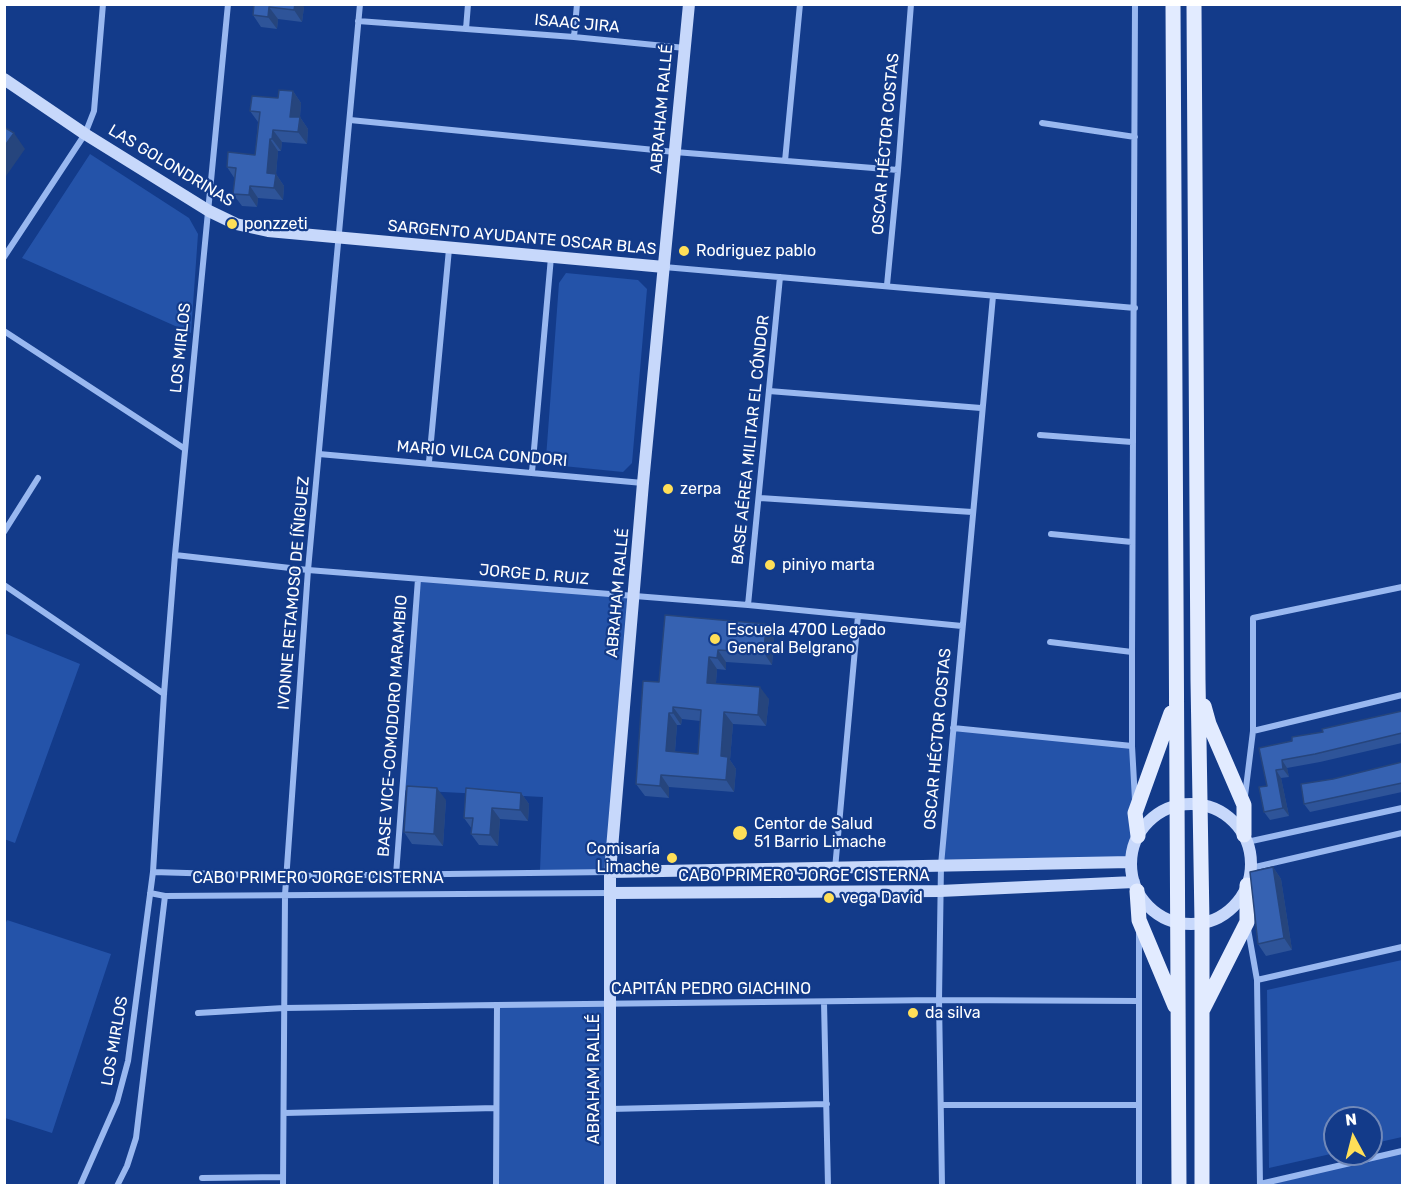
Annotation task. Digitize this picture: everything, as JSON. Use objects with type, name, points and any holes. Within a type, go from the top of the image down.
[{"type":"main road","points":[[1173,4],[1179,1185]]},
{"type":"main road","points":[[1194,4],[1202,1185]]},
{"type":"main road","points":[[1198,680],[1209,724],[1244,806],[1246,839]]},
{"type":"main road","points":[[1138,836],[1135,813],[1170,722],[1176,681]]},
{"type":"main road","points":[[1202,1012],[1247,922],[1247,885]]},
{"type":"main road","points":[[1136,886],[1139,920],[1178,1014]]},
{"type":"street","points":[[4,257],[85,134],[94,111],[103,4]]},
{"type":"street","name":"LOS MIRLOS","points":[[80,1185],[123,1085],[153,872],[164,694],[185,449],[228,4]]},
{"type":"street","name":"IVONNE RETAMOSO DE ÍÑIGUEZ","points":[[283,1185],[285,895],[308,570],[360,4]]},
{"type":"street","points":[[466,29],[468,4]]},
{"type":"street","points":[[574,37],[577,4]]},
{"type":"street","name":"ABRAHAM RALLÉ","points":[[610,1185],[610,872],[643,483],[689,4]]},
{"type":"street","points":[[785,161],[800,4]]},
{"type":"street","name":"OSCAR HÉCTOR COSTAS","points":[[887,285],[911,4]]},
{"type":"street","points":[[1135,4],[1135,308],[1132,442],[1132,746],[1135,813]]},
{"type":"street","name":"ISAAC JIRA","points":[[358,21],[574,37],[684,48]]},
{"type":"street","name":"LAS GOLONDRINAS","points":[[4,79],[85,134],[209,211],[236,224],[268,231],[337,237]]},
{"type":"street","points":[[350,120],[675,152],[898,170]]},
{"type":"street","points":[[1042,123],[1135,137]]},
{"type":"street","name":"SARGENTO AYUDANTE OSCAR BLAS","points":[[337,237],[449,249],[1135,308]]},
{"type":"street","points":[[429,462],[449,249]]},
{"type":"street","points":[[532,472],[551,257]]},
{"type":"street","name":"BASE AÉREA MILITAR EL CÓNDOR","points":[[748,605],[780,277]]},
{"type":"street","name":"OSCAR HÉCTOR COSTAS","points":[[942,1185],[939,1000],[941,867],[993,296]]},
{"type":"street","points":[[4,332],[185,449]]},
{"type":"street","points":[[769,392],[981,408]]},
{"type":"street","points":[[1040,435],[1132,442]]},
{"type":"street","name":"MARIO VILCA CONDORI","points":[[319,454],[429,462],[643,483]]},
{"type":"street","points":[[4,532],[38,478]]},
{"type":"street","points":[[759,498],[972,512]]},
{"type":"street","points":[[1051,534],[1132,542]]},
{"type":"street","name":"JORGE D. RUIZ","points":[[176,555],[308,570],[748,605],[962,626]]},
{"type":"street","name":"BASE VICE-COMODORO MARAMBIO","points":[[396,875],[418,579]]},
{"type":"street","points":[[4,585],[164,694]]},
{"type":"street","points":[[1244,806],[1253,731],[1253,618],[1402,587]]},
{"type":"street","points":[[835,869],[858,616]]},
{"type":"street","points":[[1050,642],[1132,652]]},
{"type":"street","points":[[1253,731],[1402,695]]},
{"type":"street","points":[[953,728],[1132,746]]},
{"type":"street","points":[[1200,804],[1218,810],[1233,821],[1246,839],[1251,855],[1251,868],[1247,885],[1237,902],[1221,915],[1202,922],[1177,922],[1161,915],[1148,905],[1136,886],[1131,862],[1138,836],[1147,823],[1160,812],[1176,806],[1200,804]]},
{"type":"street","points":[[1246,839],[1402,808]]},
{"type":"street","points":[[1251,868],[1402,833]]},
{"type":"street","name":"CABO PRIMERO JORGE CISTERNA","points":[[153,872],[287,876],[396,875],[1131,862]]},
{"type":"street","name":"CABO PRIMERO JORGE CISTERNA","points":[[150,893],[165,896],[940,891],[1136,886]]},
{"type":"street","name":"LOS MIRLOS","points":[[117,1185],[127,1166],[136,1138],[165,896]]},
{"type":"street","points":[[1139,920],[1139,1185]]},
{"type":"street","points":[[1247,922],[1257,980],[1260,1185],[1402,1151]]},
{"type":"street","points":[[1257,980],[1402,947]]},
{"type":"street","name":"CAPITÁN PEDRO GIACHINO","points":[[198,1013],[284,1008],[497,1005],[939,1000],[1139,1001]]},
{"type":"street","points":[[824,1002],[828,1185]]},
{"type":"street","points":[[496,1185],[497,1005]]},
{"type":"street","points":[[610,1109],[827,1104]]},
{"type":"street","points":[[942,1105],[1138,1105]]},
{"type":"street","points":[[284,1113],[496,1107]]},
{"type":"street","points":[[202,1178],[283,1177]]},
{"type":"shaded area","points":[[90,154],[189,218],[198,234],[191,333],[22,258]]},
{"type":"shaded area","points":[[566,273],[638,280],[647,289],[632,463],[623,472],[553,465],[546,458],[559,283]]},
{"type":"shaded area","points":[[419,579],[634,597],[608,870],[540,870],[543,797],[403,790]]},
{"type":"shaded area","points":[[4,633],[80,664],[15,843],[4,839]]},
{"type":"shaded area","points":[[955,730],[1131,747],[1136,836],[1130,860],[941,865]]},
{"type":"shaded area","points":[[7,920],[111,954],[52,1133],[5,1118],[4,927]]},
{"type":"shaded area","points":[[1402,960],[1402,1137],[1383,1141],[1383,1106],[1323,1106],[1323,1156],[1269,1168],[1267,990]]},
{"type":"shaded area","points":[[609,1004],[610,1185],[498,1186],[498,1005]]},
{"type":"shaded area","points":[[1402,1153],[1402,1185],[1262,1186],[1347,1166],[1383,1166],[1383,1157]]},
{"type":"building","points":[[254,4],[295,4],[294,10],[269,7],[268,17],[253,15]]},
{"type":"building","points":[[279,90],[293,91],[290,117],[300,117],[298,132],[273,130],[267,173],[276,174],[274,188],[250,186],[249,195],[233,194],[236,168],[227,167],[228,152],[255,155],[260,112],[250,111],[252,96],[278,98]]},
{"type":"building","points":[[4,127],[14,133],[4,147]]},
{"type":"building","points":[[665,615],[766,624],[764,653],[718,650],[717,658],[709,657],[707,683],[760,687],[758,715],[724,712],[721,756],[728,757],[726,780],[661,775],[660,786],[636,784],[643,681],[659,682]],"holes":[[[673,707],[701,710],[698,754],[666,751],[669,713],[673,713]]]},
{"type":"building","points":[[1402,711],[1402,733],[1282,760],[1283,769],[1276,770],[1283,808],[1264,812],[1259,787],[1267,786],[1259,748],[1292,741],[1292,737],[1323,732],[1322,729]]},
{"type":"building","points":[[1402,762],[1402,783],[1304,804],[1301,784],[1333,779]]},
{"type":"building","points":[[407,786],[437,788],[434,834],[404,832]]},
{"type":"building","points":[[466,788],[521,793],[520,810],[492,808],[490,835],[471,834],[473,818],[464,818]]},
{"type":"building","points":[[1273,867],[1284,938],[1258,944],[1250,872]]},
{"type":"place","name":"ponzzeti","points":[[232,224]]},
{"type":"place","name":"Rodriguez pablo","points":[[684,251]]},
{"type":"place","name":"zerpa","points":[[668,489]]},
{"type":"place","name":"piniyo marta","points":[[770,565]]},
{"type":"place","name":"Escuela 4700 Legado General Belgrano","points":[[715,639]]},
{"type":"place","name":"Centor de Salud 51 Barrio Limache","points":[[740,833]]},
{"type":"place","name":"Comisaría Limache","points":[[672,858]]},
{"type":"place","name":"vega David","points":[[829,898]]},
{"type":"place","name":"da silva","points":[[913,1013]]}]
